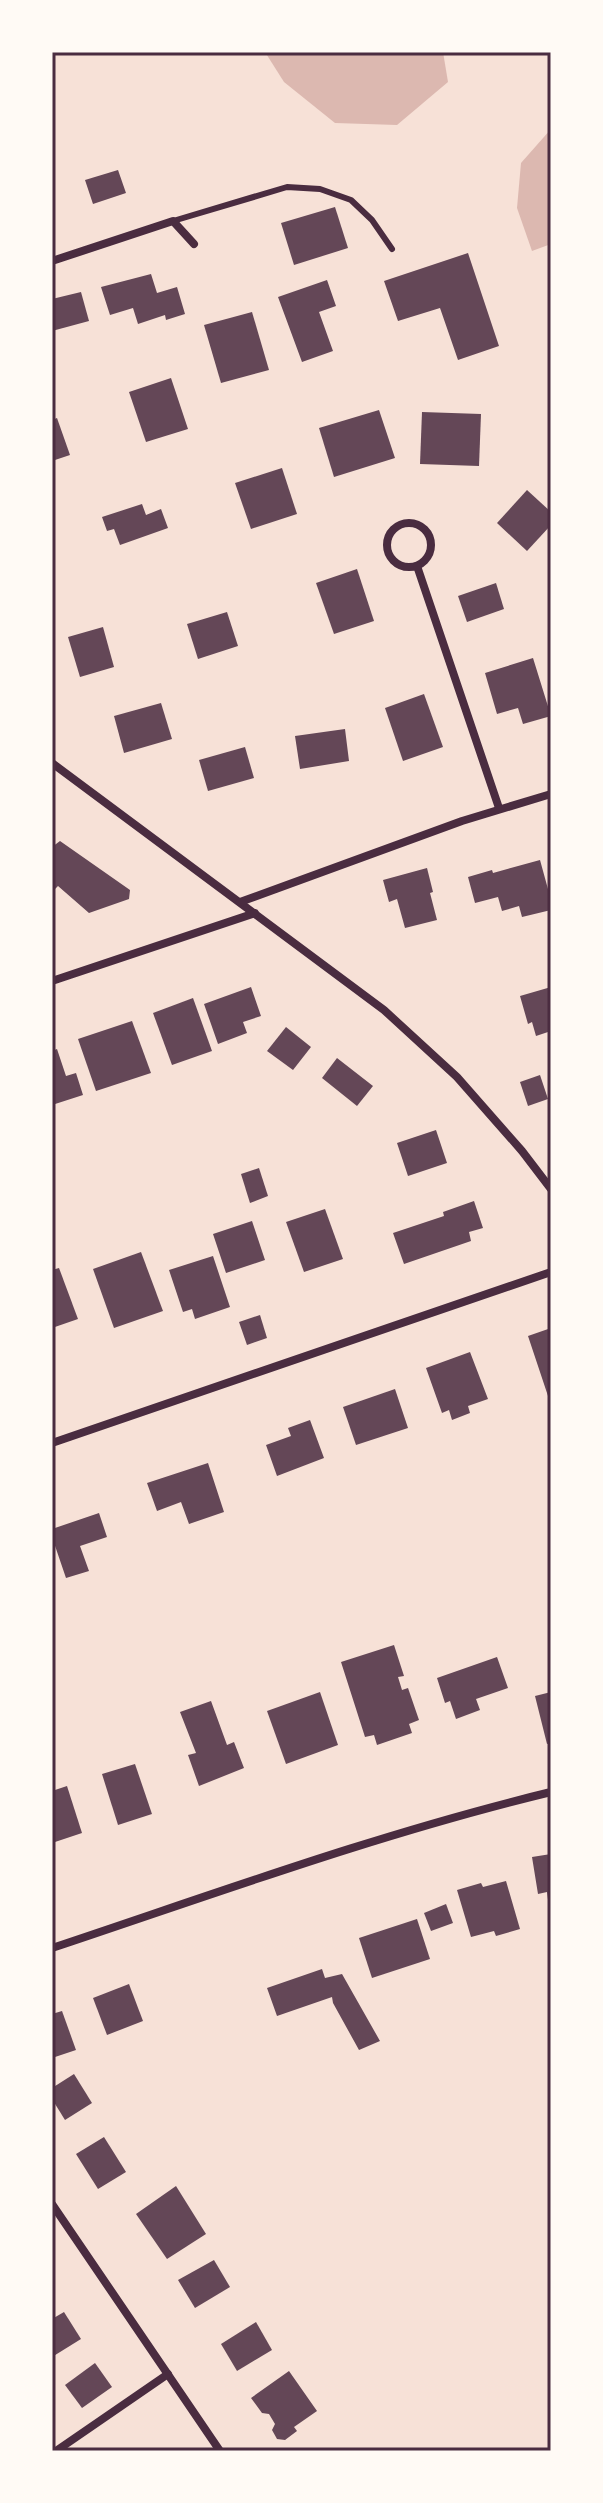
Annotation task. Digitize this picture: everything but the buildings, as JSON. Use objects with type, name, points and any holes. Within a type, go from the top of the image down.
[{"type":"street","points":[[52,261],[173,221],[194,244]]},
{"type":"street","points":[[400,526],[420,526],[429,536],[429,555],[417,566],[405,567],[391,557],[389,538],[400,526]]},
{"type":"street","points":[[417,566],[499,808]]},
{"type":"street","points":[[52,763],[355,987],[421,1043],[491,1113],[551,1189]]},
{"type":"street","points":[[240,902],[499,808],[551,794]]},
{"type":"street","points":[[52,981],[255,913]]},
{"type":"street","points":[[52,1443],[551,1272]]},
{"type":"street","points":[[52,1948],[369,1843],[551,1792]]},
{"type":"street","points":[[52,2204],[220,2451]]},
{"type":"street","points":[[56,2451],[168,2374]]},
{"type":"lane","points":[[173,221],[287,187],[320,189],[351,200],[372,220],[392,249]]},
{"type":"shaded area","points":[[265,52],[443,52],[448,82],[397,125],[335,123],[284,82]]},
{"type":"shaded area","points":[[551,129],[551,244],[532,251],[517,208],[521,163]]}]
